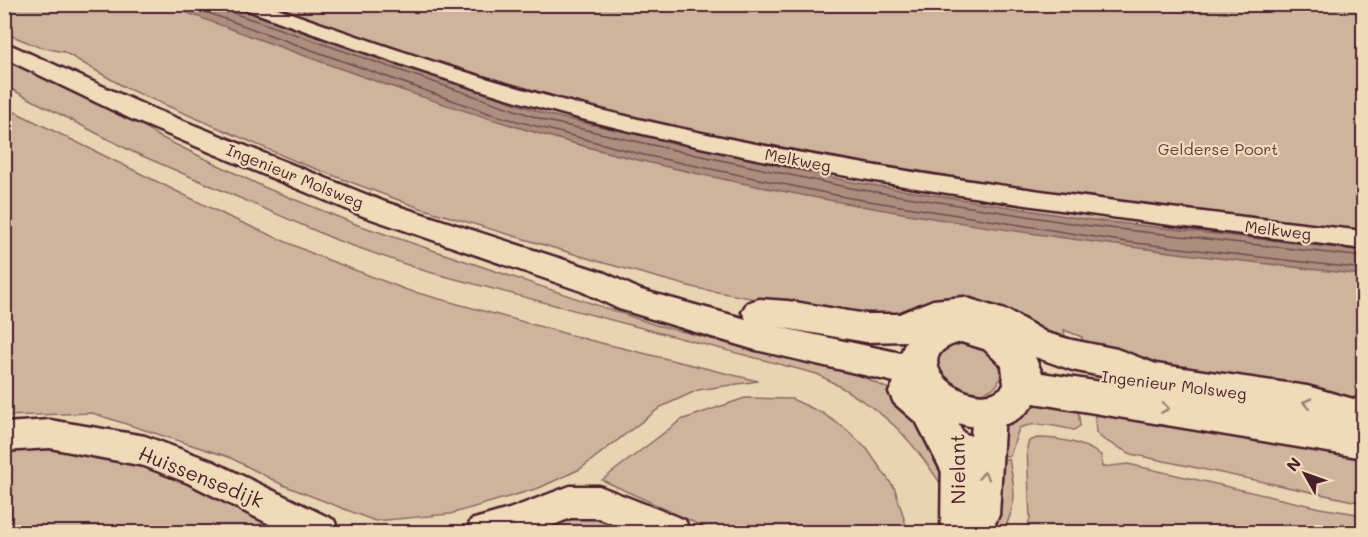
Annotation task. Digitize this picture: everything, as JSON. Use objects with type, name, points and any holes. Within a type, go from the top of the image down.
[{"type":"main road","name":"Ingenieur Molsweg","points":[[4,49],[140,113],[374,209],[593,282],[631,300],[920,358]]},
{"type":"main road","points":[[960,465],[931,411],[897,384],[856,368],[774,347],[756,324],[789,314],[866,328],[903,328],[933,313],[964,310],[999,322],[1035,343],[1072,356],[1117,364],[1153,379]]},
{"type":"main road","points":[[944,329],[969,329],[994,338],[1009,348],[1021,373],[1013,404],[1002,409],[973,409],[940,397],[927,386],[920,358],[931,334],[944,329]]},
{"type":"main road","name":"Ingenieur Molsweg","points":[[1021,373],[1153,379],[1307,402],[1364,419]]},
{"type":"main road","name":"Ingenieur Molsweg","points":[[1021,373],[1364,440]]},
{"type":"street","name":"Melkweg","points":[[248,4],[468,80],[634,125],[720,144],[963,189],[1149,215],[1364,240]]},
{"type":"street","name":"Nielant","points":[[959,532],[960,465],[973,409]]},
{"type":"street","name":"Nielant","points":[[973,409],[981,515],[973,532]]},
{"type":"street","name":"Huissensedijk","points":[[4,437],[50,434],[145,451],[200,472],[321,532]]},
{"type":"street","points":[[484,532],[509,526],[570,502],[598,502],[672,532]]},
{"type":"green space","name":"Gelderse Poort","points":[[5,4],[1363,5],[1363,403],[1089,351],[1081,349],[1082,337],[1064,330],[1067,347],[1020,320],[969,300],[951,298],[933,300],[872,321],[696,288],[604,263],[417,207],[295,161],[126,88],[64,52],[39,47],[5,33]]},
{"type":"green space","points":[[18,62],[121,110],[158,136],[266,188],[358,225],[656,325],[861,376],[891,390],[932,432],[952,502],[924,459],[895,427],[862,400],[817,374],[425,271],[339,241],[131,151],[5,86],[4,68]]},
{"type":"green space","points":[[5,107],[227,216],[318,256],[407,290],[589,340],[758,381],[698,390],[661,407],[580,469],[539,488],[450,514],[375,521],[283,485],[229,457],[92,413],[5,416]]},
{"type":"green space","points":[[954,340],[972,344],[990,352],[996,358],[1001,374],[997,385],[982,393],[975,393],[961,390],[940,378],[934,350]]},
{"type":"green space","points":[[745,398],[792,399],[822,413],[846,429],[867,449],[895,489],[908,532],[715,532],[602,480],[681,420]]},
{"type":"green space","points":[[1077,400],[1080,426],[1074,430],[1039,425],[1019,428],[1010,456],[998,455],[1000,430],[1013,413],[1033,404]]},
{"type":"green space","points":[[1094,405],[1363,448],[1363,503],[1131,454],[1104,440],[1096,433]]},
{"type":"green space","points":[[1037,438],[1062,440],[1086,447],[1101,455],[1102,467],[1128,464],[1320,508],[1363,515],[1363,532],[1024,532],[1030,519],[1027,447],[1029,441]]},
{"type":"green space","points":[[42,443],[171,471],[290,532],[5,532],[4,444]]},
{"type":"green space","points":[[1002,459],[1009,459],[1014,496],[1011,512],[1003,532],[995,532]]},
{"type":"green space","points":[[578,503],[645,532],[510,532],[535,525]]},
{"type":"water","points":[[166,5],[227,5],[549,115],[852,182],[1084,219],[1363,251],[1363,275],[1091,242],[911,215],[731,181],[642,161],[462,110],[343,70]]}]
